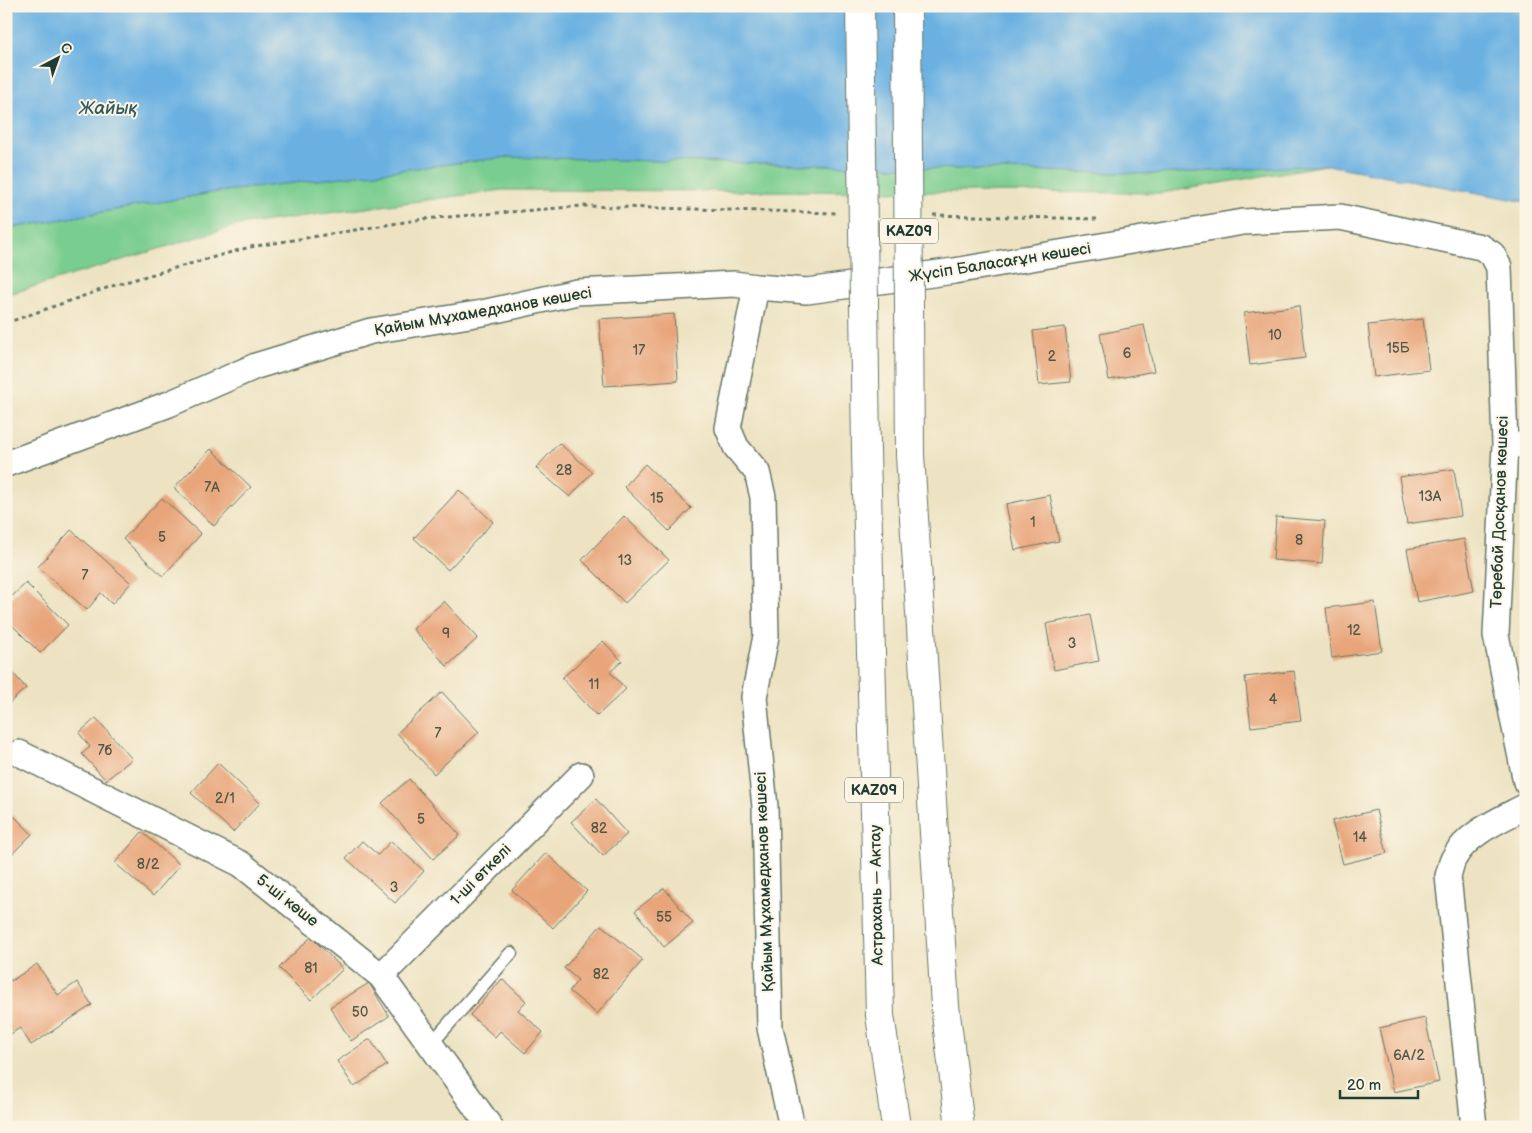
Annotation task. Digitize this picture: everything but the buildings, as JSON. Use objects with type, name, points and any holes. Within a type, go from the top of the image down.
[{"type":"highway","name":"Астрахань — Актау","points":[[860,6],[866,452],[880,1015],[896,1127]]},
{"type":"highway","name":"KAZ09","points":[[907,6],[910,455],[945,1006],[960,1127]]},
{"type":"street","name":"Жүсіп Баласағұн көшесі","points":[[756,287],[807,292],[954,271],[1243,222],[1340,217],[1481,246]]},
{"type":"street","name":"Төребай Досқанов көшесі","points":[[1481,246],[1492,254],[1499,267],[1515,445],[1496,635],[1526,782]]},
{"type":"street","name":"Қайым Мұхамедханов көшесi","points":[[6,464],[169,404],[256,366],[371,331],[482,313],[577,292],[734,284],[756,287],[728,428],[736,447],[757,472],[763,497],[766,636],[754,697],[765,806],[770,1028],[792,1127]]},
{"type":"street","name":"5-шi көше","points":[[18,753],[241,864],[382,976],[490,1127]]},
{"type":"street","name":"1-ші өткелі","points":[[382,976],[581,775]]},
{"type":"street","points":[[1474,1127],[1448,876],[1453,858],[1465,842],[1526,806]]},
{"type":"lane","points":[[431,1044],[511,953]]},
{"type":"path","points":[[6,323],[118,284],[250,248],[423,219],[583,206],[843,213]]},
{"type":"path","points":[[933,215],[1103,219]]},
{"type":"green space","points":[[508,157],[1156,174],[1327,165],[1162,193],[503,190],[238,225],[6,295],[6,229],[217,192]]},
{"type":"water","name":"Жайық","points":[[6,6],[1526,6],[1526,202],[1327,165],[1156,174],[508,157],[217,192],[6,229]]}]
